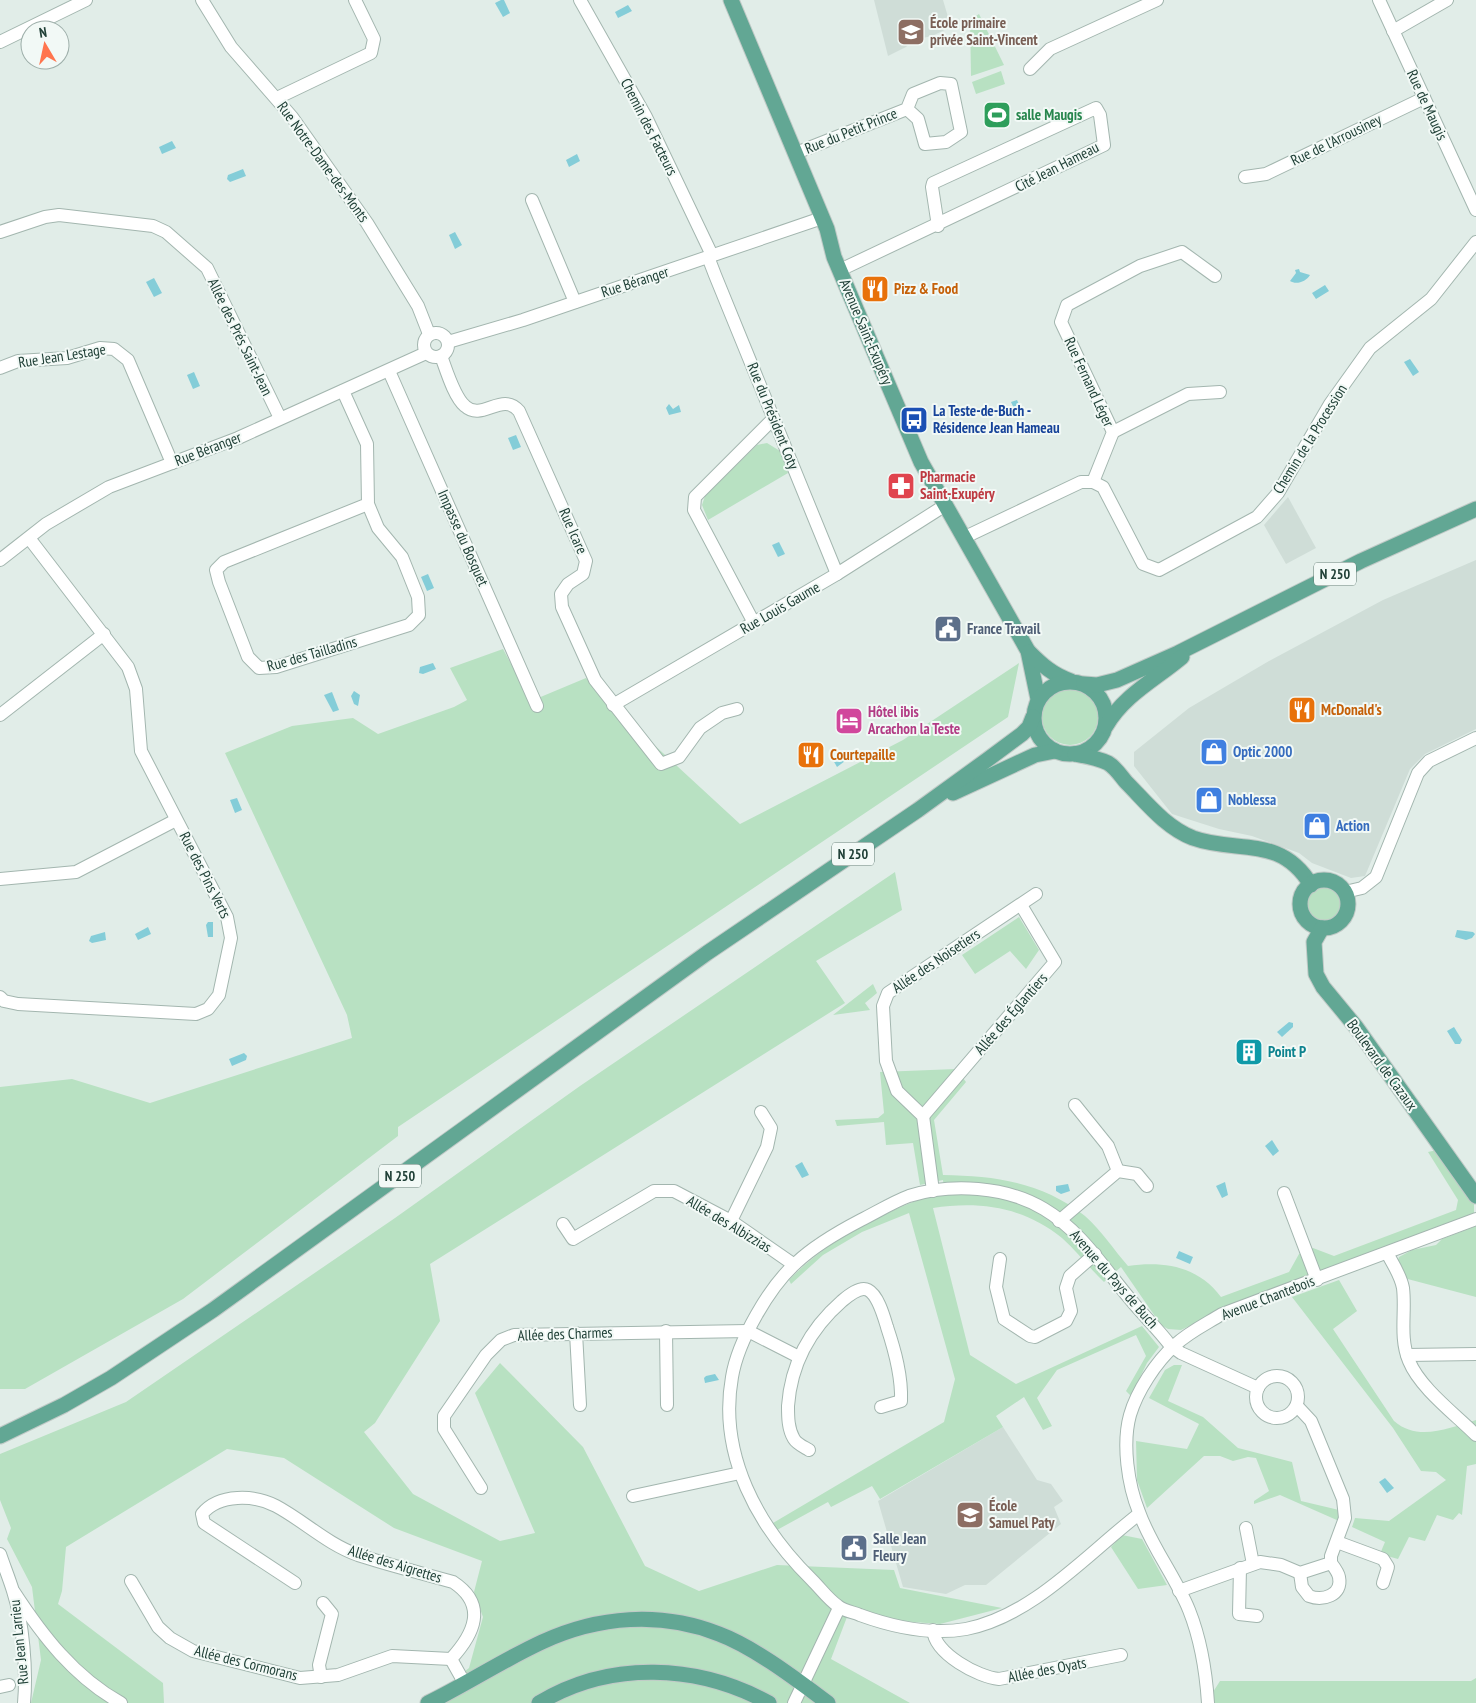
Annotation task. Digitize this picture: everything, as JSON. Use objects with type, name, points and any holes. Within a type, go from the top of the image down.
[{"type":"main road","name":"Avenue Saint-Exupéry","points":[[731,0],[796,153],[840,270],[921,462],[944,506],[1028,651],[1046,669],[1058,677],[1079,683]]},
{"type":"main road","name":"N 250","points":[[0,1436],[64,1405],[111,1378],[213,1310],[707,953],[918,810],[1022,734],[1029,727],[1038,699],[1053,685],[1079,683],[1097,685],[1117,680],[1197,644],[1361,561],[1476,509]]},
{"type":"main road","name":"N 250","points":[[918,810],[1035,755],[1055,751],[1075,754],[1092,747],[1114,712],[1125,700],[1197,644]]},
{"type":"main road","name":"Avenue Saint-Exupéry","points":[[1028,651],[1038,699]]},
{"type":"main road","points":[[1079,683],[1093,690],[1102,702],[1106,717],[1104,730],[1109,764]]},
{"type":"main road","points":[[1033,717],[1039,737],[1055,751]]},
{"type":"main road","points":[[1075,754],[1109,764],[1164,820],[1178,830],[1193,838],[1212,843],[1252,846],[1280,856],[1302,870],[1311,885]]},
{"type":"main road","points":[[1329,881],[1344,892],[1348,903],[1346,915],[1336,925],[1322,928],[1310,923],[1302,912],[1301,900],[1311,885],[1329,881]]},
{"type":"main road","name":"Boulevard de Cazaux","points":[[1322,928],[1314,942],[1316,974],[1476,1196]]},
{"type":"main road","points":[[428,1703],[541,1642],[580,1626],[642,1618],[668,1621],[720,1634],[746,1648],[828,1703]]},
{"type":"main road","points":[[539,1703],[586,1682],[627,1673],[660,1672],[698,1675],[725,1683],[769,1703]]},
{"type":"street","points":[[0,42],[86,0]]},
{"type":"street","name":"Rue Notre-Dame-des-Monts","points":[[202,0],[231,47],[292,117],[367,223],[418,306],[429,334]]},
{"type":"street","points":[[277,98],[372,53],[374,39],[355,0]]},
{"type":"street","name":"Chemin des Facteurs","points":[[580,0],[646,117],[710,251],[710,256]]},
{"type":"street","points":[[1030,69],[1050,49],[1157,0]]},
{"type":"street","name":"Rue de Maugis","points":[[1379,0],[1476,210]]},
{"type":"street","points":[[1393,31],[1447,0]]},
{"type":"street","name":"Rue du Petit Prince","points":[[796,153],[907,109],[914,94],[940,83],[951,84],[962,132],[946,142],[925,144],[918,119],[907,109]]},
{"type":"street","name":"Rue de l'Arrousiney","points":[[1246,177],[1266,174],[1424,98]]},
{"type":"street","name":"Cité Jean Hameau","points":[[840,270],[938,226],[1104,145],[1100,115],[1096,108],[933,183],[938,226]]},
{"type":"street","points":[[532,200],[575,302]]},
{"type":"street","name":"Allée des Prés Saint-Jean","points":[[0,232],[45,217],[58,215],[153,226],[166,232],[207,268],[280,418]]},
{"type":"street","name":"Rue Béranger","points":[[448,342],[575,302],[822,218]]},
{"type":"street","name":"Chemin de la Procession","points":[[1093,482],[1103,488],[1143,564],[1159,570],[1257,517],[1278,493],[1330,404],[1370,348],[1430,299],[1476,242]]},
{"type":"street","name":"Rue Fernand Léger","points":[[1093,482],[1113,432],[1061,322],[1067,305],[1140,266],[1182,252],[1215,276]]},
{"type":"street","name":"Rue du Président Coty","points":[[710,256],[715,275],[837,574]]},
{"type":"street","points":[[429,334],[440,334],[448,342],[447,350],[440,356],[434,357],[426,353],[423,344],[429,334]]},
{"type":"street","name":"Rue Jean Lestage","points":[[0,368],[18,361],[68,358],[100,348],[114,349],[128,360],[172,463]]},
{"type":"street","name":"Rue Béranger","points":[[0,560],[90,496],[238,438],[390,371],[426,353]]},
{"type":"street","name":"Rue Icare","points":[[440,356],[460,402],[467,408],[480,411],[496,404],[507,403],[519,411],[586,561],[583,574],[564,588],[560,600],[562,607],[588,666],[613,706],[662,764],[679,757],[700,728],[722,713],[737,709]]},
{"type":"street","name":"Impasse du Bosquet","points":[[390,371],[537,706]]},
{"type":"street","name":"Rue des Tailladins","points":[[343,391],[367,444],[368,504],[378,528],[402,557],[418,597],[419,615],[409,625],[276,667],[259,668],[248,656],[216,570],[224,562],[368,504]]},
{"type":"street","points":[[1113,432],[1188,394],[1220,392]]},
{"type":"street","points":[[754,623],[694,510],[695,497],[773,419]]},
{"type":"street","points":[[963,538],[1081,482],[1093,482]]},
{"type":"street","name":"Rue Louis Gaume","points":[[613,706],[837,574],[944,506]]},
{"type":"street","name":"Rue des Pins Verts","points":[[0,997],[4,1001],[18,1004],[196,1014],[212,1005],[219,995],[231,931],[227,917],[141,751],[136,688],[128,667],[29,538]]},
{"type":"street","points":[[0,715],[104,634]]},
{"type":"street","points":[[1344,892],[1362,888],[1376,877],[1418,773],[1429,761],[1476,738]]},
{"type":"street","points":[[0,879],[65,874],[86,869],[176,820]]},
{"type":"street","name":"Allée des Noisetiers","points":[[923,1116],[897,1091],[888,1071],[883,1006],[888,992],[1036,894]]},
{"type":"street","name":"Allée des Églantiers","points":[[923,1116],[1055,962],[1021,905]]},
{"type":"street","points":[[1075,1105],[1108,1146],[1118,1171]]},
{"type":"street","points":[[730,1221],[767,1147],[771,1128],[761,1112]]},
{"type":"street","points":[[923,1116],[933,1191]]},
{"type":"street","points":[[1059,1221],[1118,1171],[1137,1174],[1147,1186]]},
{"type":"street","name":"Avenue du Pays de Buch","points":[[1139,1514],[1028,1604],[996,1619],[965,1629],[900,1628],[839,1608],[799,1567],[768,1528],[752,1500],[740,1473],[730,1428],[732,1378],[740,1343],[770,1295],[793,1264],[816,1246],[847,1227],[908,1197],[933,1191],[964,1189],[1014,1196],[1046,1210],[1077,1233],[1128,1297],[1181,1354],[1258,1388]]},
{"type":"street","name":"Allée des Albizzias","points":[[563,1224],[573,1239],[654,1192],[674,1191],[730,1221],[793,1264]]},
{"type":"street","points":[[1284,1194],[1317,1280]]},
{"type":"street","name":"Avenue Chantebois","points":[[1208,1703],[1205,1667],[1190,1611],[1139,1514],[1129,1483],[1127,1451],[1130,1415],[1149,1376],[1173,1346],[1187,1334],[1222,1314],[1476,1219]]},
{"type":"street","points":[[1387,1253],[1403,1288],[1403,1336],[1406,1354],[1419,1379],[1476,1435]]},
{"type":"street","points":[[1000,1259],[996,1287],[1004,1319],[1030,1336],[1035,1337],[1066,1321],[1071,1311],[1066,1288],[1070,1276],[1095,1254]]},
{"type":"street","points":[[809,1450],[795,1441],[790,1431],[788,1414],[791,1384],[799,1357],[803,1347],[830,1311],[862,1289],[868,1290],[874,1296],[886,1323],[902,1381],[901,1401],[881,1407]]},
{"type":"street","points":[[666,1331],[667,1405]]},
{"type":"street","points":[[748,1331],[799,1357]]},
{"type":"street","name":"Allée des Charmes","points":[[481,1488],[444,1429],[444,1416],[486,1354],[501,1340],[514,1335],[748,1331]]},
{"type":"street","points":[[576,1333],[580,1405]]},
{"type":"street","points":[[1406,1354],[1476,1354]]},
{"type":"street","points":[[1271,1376],[1284,1377],[1291,1380],[1298,1392],[1297,1406],[1286,1416],[1271,1418],[1264,1414],[1256,1402],[1258,1388],[1271,1376]]},
{"type":"street","points":[[1297,1406],[1311,1421],[1343,1499],[1345,1518],[1338,1542],[1331,1556],[1331,1563],[1339,1578],[1338,1589],[1324,1599],[1309,1596],[1302,1587],[1300,1573]]},
{"type":"street","points":[[633,1496],[740,1473]]},
{"type":"street","name":"Allée des Aigrettes","points":[[295,1583],[204,1523],[202,1514],[211,1505],[221,1501],[242,1498],[263,1501],[276,1506],[331,1542],[357,1554],[453,1582],[461,1587],[468,1596],[475,1614],[473,1631],[466,1643],[451,1659]]},
{"type":"street","points":[[1246,1528],[1253,1564]]},
{"type":"street","points":[[1338,1542],[1383,1559],[1388,1567],[1383,1582]]},
{"type":"street","name":"Rue Jean Larrieu","points":[[0,1554],[14,1592],[22,1652],[24,1703]]},
{"type":"street","points":[[1179,1591],[1260,1562],[1281,1565],[1300,1573],[1331,1563]]},
{"type":"street","points":[[1240,1568],[1239,1614],[1256,1616]]},
{"type":"street","name":"Allée des Cormorans","points":[[131,1581],[158,1627],[170,1638],[193,1651],[300,1678],[321,1678],[338,1675],[392,1656],[451,1659]]},
{"type":"street","points":[[14,1592],[40,1630],[66,1661],[88,1680],[121,1703]]},
{"type":"street","points":[[321,1678],[318,1664],[332,1614],[323,1603]]},
{"type":"street","points":[[794,1703],[839,1608]]},
{"type":"street","name":"Allée des Oyats","points":[[933,1630],[933,1636],[941,1648],[958,1662],[986,1678],[999,1679],[1121,1655]]},
{"type":"street","points":[[451,1659],[465,1684]]},
{"type":"shaded area","name":"École primaire privée Saint-Vincent","points":[[874,0],[943,0],[951,27],[932,36],[913,40],[906,47],[888,56]]},
{"type":"shaded area","points":[[1288,497],[1316,548],[1286,564],[1264,525]]},
{"type":"shaded area","points":[[1476,560],[1476,729],[1425,754],[1410,769],[1365,876],[1351,878],[1312,863],[1299,853],[1252,836],[1219,829],[1172,814],[1134,766],[1134,752],[1189,708],[1269,661],[1383,600]]},
{"type":"shaded area","name":"École Samuel Paty","points":[[1003,1427],[1037,1480],[1051,1484],[1063,1501],[1054,1507],[1061,1524],[986,1585],[965,1585],[946,1594],[903,1587],[878,1501]]},
{"type":"green space","points":[[979,14],[1004,65],[971,76],[970,20]]},
{"type":"green space","points":[[1001,71],[1005,84],[976,94],[972,82]]},
{"type":"green space","points":[[767,443],[780,451],[788,473],[708,520],[702,505],[705,496],[757,445]]},
{"type":"green space","points":[[503,649],[531,701],[586,678],[600,695],[740,824],[903,740],[1019,663],[1008,717],[398,1127],[398,1136],[183,1299],[25,1389],[0,1389],[0,1087],[72,1079],[150,1103],[352,1038],[347,1015],[225,753],[292,726],[353,718],[378,734],[454,707],[467,700],[450,668]]},
{"type":"green space","points":[[1064,689],[1076,689],[1090,697],[1098,711],[1096,728],[1090,737],[1076,745],[1064,745],[1054,740],[1047,733],[1042,723],[1042,711],[1047,701],[1054,694]]},
{"type":"green space","points":[[895,872],[902,910],[816,961],[845,1003],[430,1264],[440,1321],[375,1423],[364,1432],[413,1494],[500,1541],[535,1533],[475,1393],[500,1363],[583,1447],[645,1566],[699,1591],[777,1565],[894,1570],[900,1588],[1002,1608],[940,1624],[847,1617],[831,1659],[910,1703],[425,1703],[469,1668],[483,1617],[474,1592],[482,1561],[394,1528],[284,1458],[227,1449],[66,1547],[62,1591],[58,1604],[163,1683],[164,1703],[31,1703],[41,1660],[32,1587],[7,1539],[11,1528],[0,1500],[0,1454],[126,1402],[395,1218],[580,1086]]},
{"type":"green space","points":[[1325,885],[1337,891],[1343,903],[1337,915],[1325,921],[1313,915],[1307,903],[1313,891]]},
{"type":"green space","points":[[1019,917],[1039,950],[1026,969],[1010,951],[975,974],[962,955]]},
{"type":"green space","points":[[873,984],[877,993],[865,1003],[870,1010],[833,1015]]},
{"type":"green space","points":[[956,1069],[966,1082],[934,1120],[943,1175],[1000,1179],[1035,1188],[1052,1195],[1085,1216],[1128,1266],[1167,1265],[1191,1272],[1202,1278],[1221,1297],[1289,1272],[1299,1254],[1313,1248],[1334,1256],[1456,1210],[1458,1200],[1428,1152],[1437,1150],[1474,1204],[1474,1213],[1226,1308],[1181,1330],[1168,1329],[1161,1325],[1121,1267],[1104,1282],[1062,1238],[1032,1219],[1017,1213],[984,1206],[968,1205],[933,1208],[970,1355],[1016,1384],[1142,1326],[1159,1347],[1147,1363],[1131,1396],[1126,1391],[1146,1356],[1136,1335],[1057,1370],[1037,1398],[1052,1426],[1043,1430],[1024,1397],[996,1416],[1003,1427],[880,1499],[872,1486],[831,1507],[828,1502],[777,1530],[773,1523],[944,1422],[955,1379],[909,1213],[862,1232],[823,1255],[791,1284],[789,1280],[823,1251],[861,1226],[902,1206],[944,1190],[943,1180],[920,1185],[913,1143],[886,1145],[884,1122],[837,1126],[835,1120],[878,1118],[884,1113],[880,1072]]},
{"type":"green space","points":[[1476,1226],[1476,1297],[1400,1277],[1395,1268],[1399,1257],[1412,1250],[1436,1245],[1442,1239]]},
{"type":"green space","points":[[1339,1280],[1357,1311],[1333,1329],[1394,1421],[1413,1431],[1423,1432],[1445,1429],[1476,1420],[1476,1464],[1467,1466],[1462,1515],[1459,1513],[1453,1520],[1437,1515],[1425,1541],[1409,1537],[1398,1559],[1380,1554],[1385,1542],[1352,1527],[1355,1518],[1389,1521],[1446,1480],[1436,1472],[1421,1471],[1393,1428],[1292,1297]]},
{"type":"green space","points":[[1174,1365],[1182,1365],[1168,1401],[1203,1417],[1238,1448],[1292,1462],[1301,1501],[1339,1510],[1339,1521],[1280,1495],[1254,1504],[1254,1501],[1269,1491],[1256,1458],[1248,1457],[1233,1461],[1220,1456],[1204,1456],[1147,1508],[1137,1480],[1136,1441],[1187,1449],[1199,1424],[1149,1398],[1165,1370]]},
{"type":"green space","points":[[1122,1535],[1142,1539],[1167,1585],[1138,1589],[1111,1547]]},
{"type":"green space","points":[[1476,1678],[1476,1703],[1206,1703],[1220,1681],[1471,1681]]},
{"type":"water","points":[[504,0],[510,13],[503,17],[495,3]]},
{"type":"water","points":[[628,5],[632,11],[618,18],[615,12]]},
{"type":"water","points":[[172,141],[176,148],[162,154],[159,147]]},
{"type":"water","points":[[577,154],[580,161],[569,167],[566,160]]},
{"type":"water","points":[[243,169],[246,176],[230,182],[227,179],[228,175]]},
{"type":"water","points":[[455,232],[462,245],[455,249],[449,235]]},
{"type":"water","points":[[1299,269],[1300,272],[1310,275],[1301,282],[1295,283],[1290,281],[1296,273],[1295,270]]},
{"type":"water","points":[[154,278],[162,293],[154,297],[146,282]]},
{"type":"water","points":[[1325,285],[1329,291],[1316,299],[1312,293]]},
{"type":"water","points":[[1410,359],[1419,372],[1413,376],[1404,362]]},
{"type":"water","points":[[194,372],[200,386],[193,389],[187,375]]},
{"type":"water","points":[[1017,400],[1023,414],[1018,417],[1011,402]]},
{"type":"water","points":[[669,404],[673,409],[679,405],[681,412],[669,415],[666,408]]},
{"type":"water","points":[[516,435],[521,447],[513,450],[508,438]]},
{"type":"water","points":[[779,542],[785,554],[778,557],[772,545]]},
{"type":"water","points":[[428,574],[434,588],[427,591],[421,577]]},
{"type":"water","points":[[433,663],[436,669],[423,674],[419,673],[420,667]]},
{"type":"water","points":[[354,691],[360,695],[358,706],[354,704],[351,696]]},
{"type":"water","points":[[332,692],[339,710],[333,712],[324,695]]},
{"type":"water","points":[[845,752],[849,758],[837,767],[833,760]]},
{"type":"water","points":[[237,798],[242,810],[235,813],[230,800]]},
{"type":"water","points":[[208,922],[213,922],[213,937],[208,937],[206,925]]},
{"type":"water","points":[[148,927],[151,934],[138,940],[135,934]]},
{"type":"water","points":[[1457,930],[1473,932],[1475,934],[1472,938],[1466,940],[1455,937]]},
{"type":"water","points":[[105,932],[106,940],[92,943],[89,941],[91,936]]},
{"type":"water","points":[[1289,1022],[1293,1023],[1293,1027],[1282,1037],[1277,1032]]},
{"type":"water","points":[[1454,1027],[1462,1040],[1460,1044],[1455,1044],[1447,1031]]},
{"type":"water","points":[[244,1053],[247,1056],[246,1060],[232,1066],[229,1059]]},
{"type":"water","points":[[1272,1140],[1279,1151],[1273,1156],[1265,1146]]},
{"type":"water","points":[[802,1162],[809,1175],[802,1178],[795,1166]]},
{"type":"water","points":[[1225,1182],[1228,1195],[1222,1198],[1216,1186]]},
{"type":"water","points":[[1068,1184],[1070,1191],[1061,1194],[1056,1191],[1056,1186]]},
{"type":"water","points":[[1179,1251],[1193,1257],[1190,1264],[1176,1258]]},
{"type":"water","points":[[715,1374],[719,1380],[705,1383],[704,1378],[706,1376]]},
{"type":"water","points":[[1385,1478],[1394,1488],[1387,1493],[1379,1482]]},
{"type":"place","name":"École primaire privée Saint-Vincent","points":[[911,32]]},
{"type":"place","name":"salle Maugis","points":[[997,115]]},
{"type":"place","name":"Pizz & Food","points":[[875,289]]},
{"type":"place","name":"La Teste-de-Buch - Résidence Jean Hameau","points":[[914,420]]},
{"type":"place","name":"Pharmacie Saint-Exupéry","points":[[901,486]]},
{"type":"place","name":"France Travail","points":[[948,629]]},
{"type":"place","name":"McDonald's","points":[[1302,710]]},
{"type":"place","name":"Hôtel ibis Arcachon la Teste","points":[[849,721]]},
{"type":"place","name":"Optic 2000","points":[[1214,752]]},
{"type":"place","name":"Courtepaille","points":[[811,755]]},
{"type":"place","name":"Noblessa","points":[[1209,800]]},
{"type":"place","name":"Action","points":[[1317,826]]},
{"type":"place","name":"Point P","points":[[1249,1052]]},
{"type":"place","name":"École Samuel Paty","points":[[970,1515]]},
{"type":"place","name":"Salle Jean Fleury","points":[[854,1548]]}]
